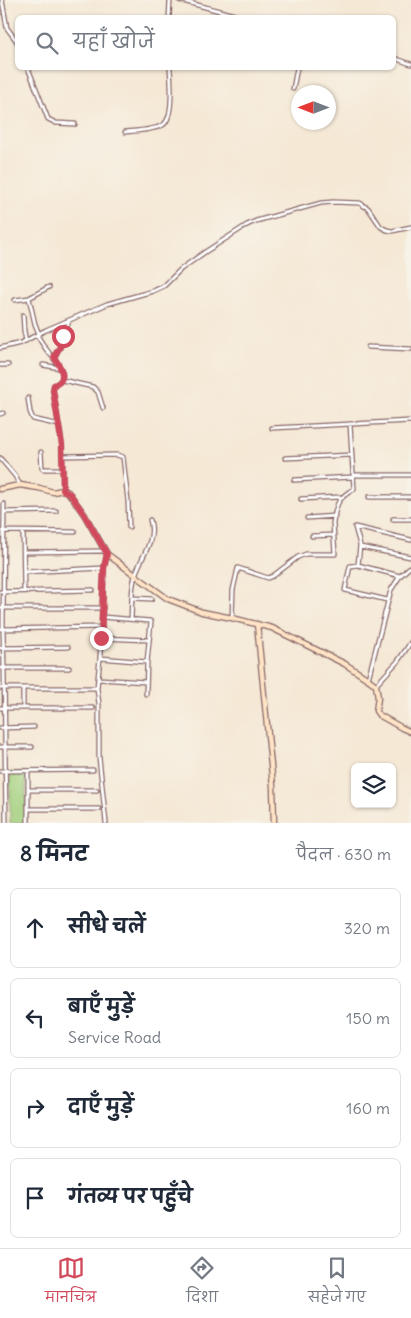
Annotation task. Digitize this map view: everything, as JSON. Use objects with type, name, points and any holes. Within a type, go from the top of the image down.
[{"type":"street","points":[[2,0],[7,28],[15,39]]},
{"type":"street","points":[[169,15],[170,0]]},
{"type":"street","points":[[179,0],[235,15]]},
{"type":"street","points":[[396,59],[411,64]]},
{"type":"street","points":[[29,70],[48,119],[56,123],[75,124]]},
{"type":"street","points":[[125,132],[162,126],[167,121],[170,108],[170,70]]},
{"type":"street","points":[[294,85],[297,70]]},
{"type":"street","points":[[0,348],[26,341],[46,330],[107,304],[164,286],[205,252],[247,225],[293,210],[321,203],[360,204],[368,208],[380,227],[392,231],[411,227]]},
{"type":"street","points":[[15,300],[29,298],[49,287]]},
{"type":"street","points":[[29,298],[38,335],[61,368],[62,380]]},
{"type":"street","points":[[23,316],[26,341]]},
{"type":"street","points":[[54,357],[61,345],[69,320]]},
{"type":"street","points":[[368,347],[411,348]]},
{"type":"street","points":[[0,365],[8,365]]},
{"type":"street","points":[[42,365],[61,368]]},
{"type":"street","points":[[62,380],[93,387],[98,392],[103,408]]},
{"type":"street","points":[[62,380],[54,385],[53,390],[59,424],[63,490]]},
{"type":"street","points":[[28,398],[33,419],[59,424]]},
{"type":"street","points":[[272,428],[411,421]]},
{"type":"street","points":[[301,499],[341,497],[354,489],[350,424]]},
{"type":"street","points":[[41,452],[43,469],[62,469]]},
{"type":"street","points":[[285,458],[352,455]]},
{"type":"street","points":[[62,456],[122,456],[124,459],[129,528]]},
{"type":"street","points":[[0,458],[20,485]]},
{"type":"street","points":[[294,480],[411,475]]},
{"type":"street","points":[[0,489],[20,485],[53,492],[63,490],[70,494],[106,552],[135,576],[174,602],[202,612],[272,628],[325,653],[376,685],[378,698],[377,713],[411,732]]},
{"type":"street","points":[[232,618],[232,590],[238,568],[268,578],[306,554],[335,554],[333,522],[341,497]]},
{"type":"street","points":[[369,497],[411,498]]},
{"type":"street","points":[[4,504],[1,630],[2,771],[6,786],[6,823]]},
{"type":"street","points":[[4,512],[56,511]]},
{"type":"street","points":[[307,518],[334,516]]},
{"type":"street","points":[[393,519],[411,519]]},
{"type":"street","points":[[131,619],[133,582],[151,541],[150,520]]},
{"type":"street","points":[[358,566],[360,547],[355,527],[411,540]]},
{"type":"street","points":[[2,531],[75,532]]},
{"type":"street","points":[[24,532],[24,591]]},
{"type":"street","points":[[312,536],[334,535]]},
{"type":"street","points":[[360,547],[411,557]]},
{"type":"street","points":[[24,552],[106,552]]},
{"type":"street","points":[[106,552],[98,679],[100,704],[99,757],[106,823]]},
{"type":"street","points":[[388,600],[345,590],[350,566],[358,566],[400,576]]},
{"type":"street","points":[[368,679],[391,590],[400,576],[411,566]]},
{"type":"street","points":[[24,572],[104,568]]},
{"type":"street","points":[[2,592],[93,590]]},
{"type":"street","points":[[132,598],[152,599]]},
{"type":"street","points":[[1,608],[102,608]]},
{"type":"street","points":[[102,617],[150,621],[146,694]]},
{"type":"street","points":[[257,624],[273,786],[274,823]]},
{"type":"street","points":[[1,630],[102,627]]},
{"type":"street","points":[[101,638],[149,640]]},
{"type":"street","points":[[376,685],[411,642]]},
{"type":"street","points":[[2,648],[68,647]]},
{"type":"street","points":[[100,658],[147,662]]},
{"type":"street","points":[[2,668],[69,668]]},
{"type":"street","points":[[98,679],[146,682]]},
{"type":"street","points":[[2,688],[98,688]]},
{"type":"street","points":[[23,688],[23,707]]},
{"type":"street","points":[[2,708],[93,708]]},
{"type":"street","points":[[2,728],[34,727]]},
{"type":"street","points":[[2,747],[32,747]]},
{"type":"street","points":[[2,771],[94,770]]},
{"type":"street","points":[[28,771],[28,823]]},
{"type":"street","points":[[0,786],[6,786]]},
{"type":"street","points":[[28,790],[97,790]]},
{"type":"street","points":[[28,809],[99,809]]},
{"type":"street","points":[[0,810],[6,810]]},
{"type":"green space","points":[[10,772],[26,772],[26,823],[10,823]]},
{"type":"route","points":[[63,336],[61,345],[54,357],[61,368],[62,380],[53,387],[62,445],[63,490],[70,494],[84,514],[107,554],[104,568],[101,638]]}]
